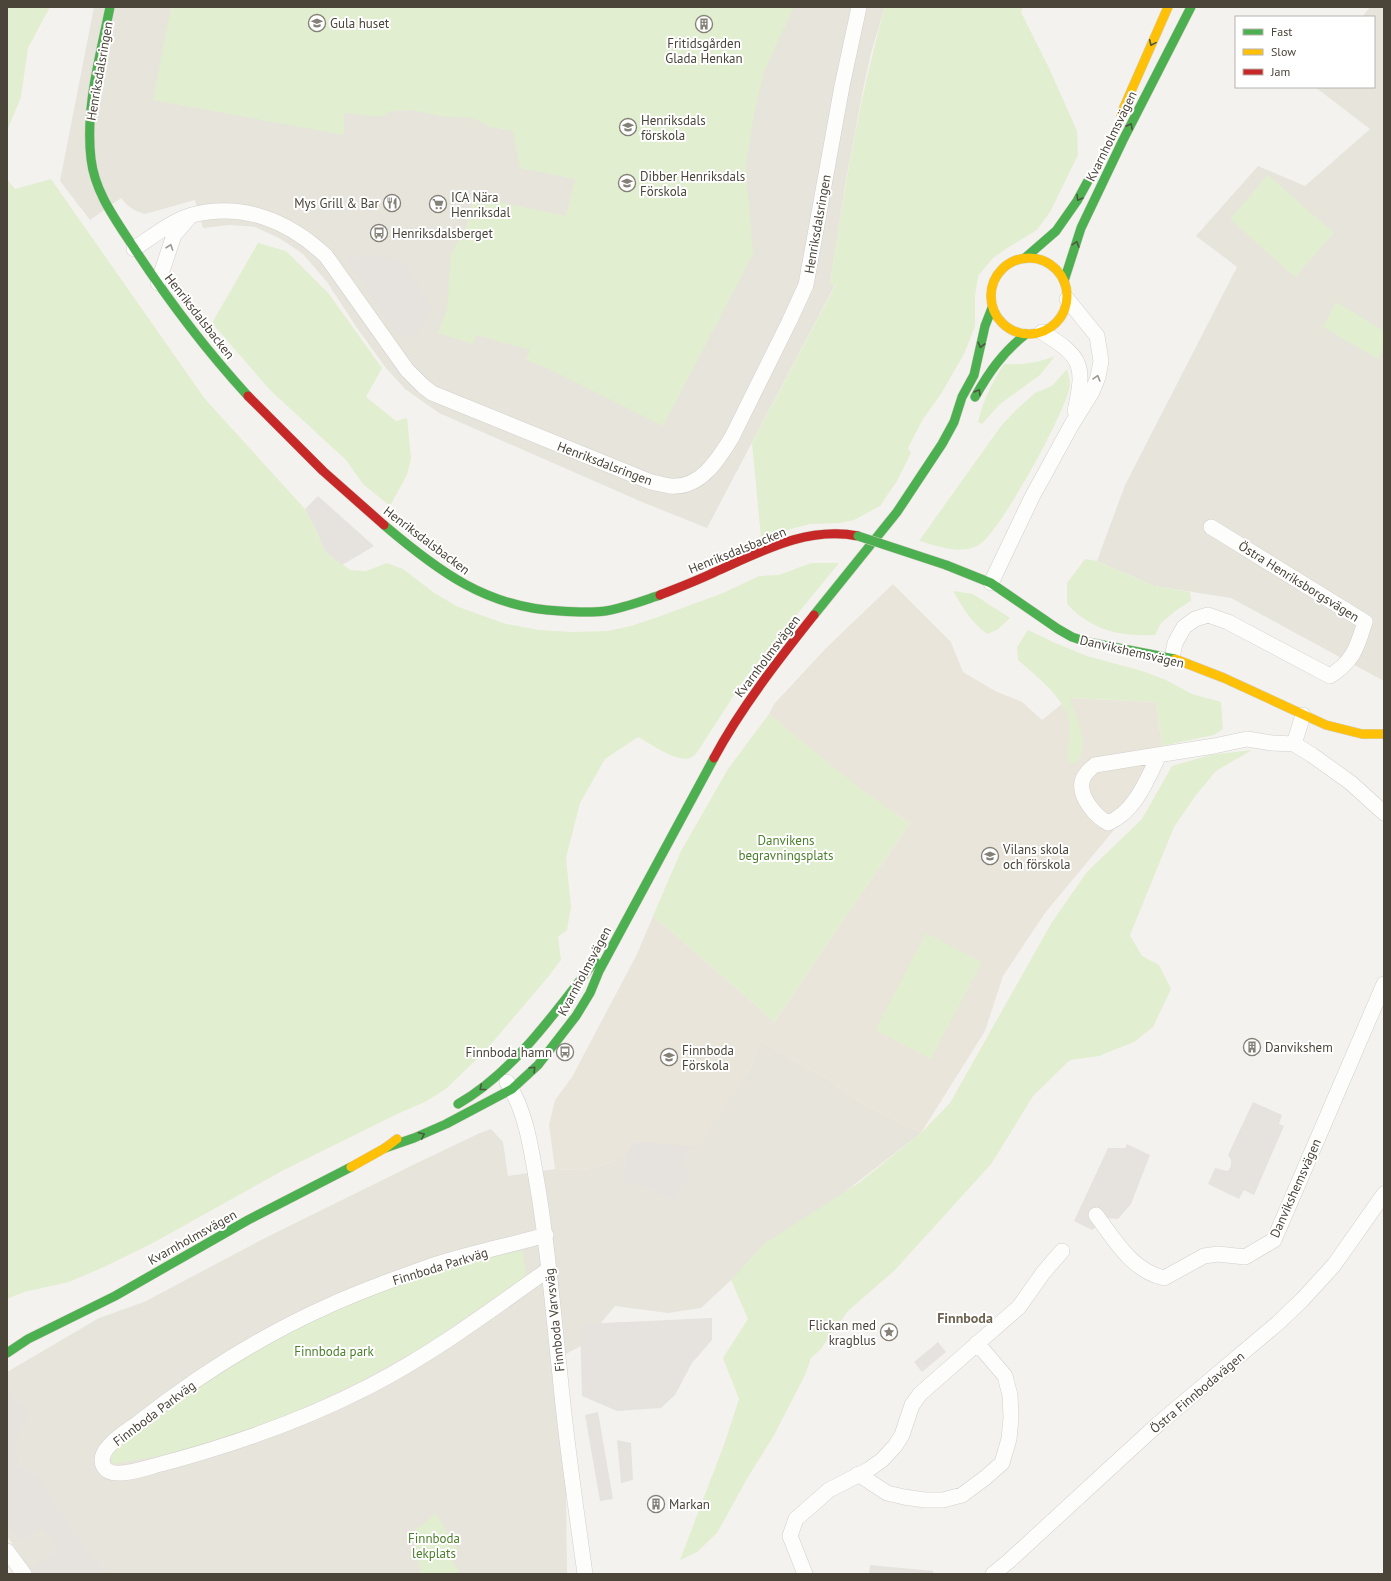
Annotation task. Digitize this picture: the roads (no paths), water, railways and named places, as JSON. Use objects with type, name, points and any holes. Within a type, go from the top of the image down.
[{"type":"street","name":"Henriksdalsringen","points":[[110,7],[95,82],[89,122],[91,164],[97,186],[134,249],[167,226],[191,215],[223,211],[249,212],[281,223],[312,242],[326,256],[407,370],[432,393],[651,482],[671,486],[690,483],[702,476],[722,453],[732,437],[806,285],[842,86],[859,7]]},
{"type":"street","name":"Kvarnholmsvägen","points":[[1117,122],[1168,7]]},
{"type":"street","name":"Kvarnholmsvägen","points":[[1064,281],[1081,228],[1123,140],[1191,7]]},
{"type":"street","name":"Kvarnholmsvägen","points":[[1025,258],[1056,230],[1077,201],[1093,172]]},
{"type":"street","points":[[158,283],[174,235],[191,215]]},
{"type":"street","name":"Henriksdalsbacken","points":[[134,249],[193,332],[251,400],[320,469],[370,514],[433,565],[470,588],[499,601],[525,608],[551,611],[582,612],[610,610],[662,594],[703,578],[759,553],[800,538],[822,534],[840,533],[858,536],[946,564]]},
{"type":"street","name":"Kvarnholmsvägen","points":[[9,1351],[28,1339],[115,1296],[248,1220],[386,1148],[446,1124],[512,1089],[538,1065],[576,1016],[590,993],[599,971],[725,737],[753,696],[809,621],[897,512],[942,444],[954,422],[962,397],[974,375],[985,326],[992,308],[991,297],[993,284],[1000,271],[1012,262],[1025,258],[1037,259],[1048,263],[1057,270],[1064,281],[1067,299]]},
{"type":"street","points":[[1067,299],[1062,314],[1054,325],[1042,332],[1071,351],[1078,362],[1081,386],[1072,424]]},
{"type":"street","points":[[990,582],[1032,497],[1072,424],[1092,392],[1098,377],[1100,361],[1097,336],[1067,299]]},
{"type":"street","name":"Kvarnholmsvägen","points":[[992,308],[1003,325],[1011,330],[1026,334],[1042,332]]},
{"type":"street","name":"Kvarnholmsvägen","points":[[954,422],[971,404],[996,361],[1010,346],[1026,334]]},
{"type":"street","name":"Östra Henriksborgsvägen","points":[[1172,658],[1175,643],[1184,627],[1195,619],[1208,615],[1228,622],[1330,676],[1340,669],[1356,650],[1366,622],[1211,527]]},
{"type":"street","name":"Danvikshemsvägen","points":[[946,564],[990,582],[1052,626],[1072,637],[1086,642],[1172,658],[1224,678],[1326,725],[1362,734],[1384,734]]},
{"type":"street","points":[[1294,744],[1303,715]]},
{"type":"street","points":[[1159,755],[1142,789],[1128,810],[1117,819],[1108,823],[1100,819],[1092,810],[1084,795],[1082,782],[1086,772],[1095,765],[1247,739],[1272,743],[1294,744],[1351,783],[1384,813]]},
{"type":"street","name":"Kvarnholmsvägen","points":[[452,1107],[478,1091],[501,1072],[554,1014],[626,920]]},
{"type":"street","name":"Danvikshemsvägen","points":[[1096,1215],[1121,1250],[1139,1267],[1154,1276],[1164,1278],[1204,1256],[1218,1254],[1245,1257],[1274,1240],[1384,984]]},
{"type":"street","name":"Finnboda Varvsväg","points":[[501,1072],[512,1089],[527,1129],[546,1235],[560,1378],[585,1574]]},
{"type":"street","name":"Kvarnholmsvägen","points":[[386,1148],[411,1128]]},
{"type":"street","name":"Östra Finnbodavägen","points":[[993,1574],[1157,1425],[1278,1323],[1302,1300],[1334,1265],[1384,1194]]},
{"type":"street","name":"Finnboda Parkväg","points":[[546,1235],[431,1266],[374,1286],[327,1306],[264,1338],[213,1369],[150,1414],[107,1448],[102,1458],[102,1464],[108,1472],[115,1474],[136,1470],[208,1452],[256,1435],[310,1413],[372,1385],[431,1351],[549,1269]]},
{"type":"street","points":[[805,1574],[790,1536],[796,1519],[829,1490],[868,1470],[882,1460],[902,1435],[912,1405],[920,1394],[1019,1307],[1043,1273],[1062,1251]]},
{"type":"street","points":[[858,1474],[887,1493],[925,1500],[943,1500],[962,1495],[1002,1463],[1009,1439],[1011,1418],[1010,1395],[1005,1376],[978,1343]]},
{"type":"street","points":[[7,1551],[24,1574]]},
{"type":"place","name":"Gula huset","points":[[317,23]]},
{"type":"place","name":"Fritidsgården Glada Henkan","points":[[704,24]]},
{"type":"place","name":"Henriksdals förskola","points":[[628,127]]},
{"type":"place","name":"Dibber Henriksdals Förskola","points":[[627,183]]},
{"type":"place","name":"Mys Grill & Bar","points":[[392,203]]},
{"type":"place","name":"ICA Nära Henriksdal","points":[[438,204]]},
{"type":"place","name":"Henriksdalsberget","points":[[379,233]]},
{"type":"place","name":"Vilans skola och förskola","points":[[990,856]]},
{"type":"place","name":"Danvikshem","points":[[1252,1047]]},
{"type":"place","name":"Finnboda hamn","points":[[565,1052]]},
{"type":"place","name":"Finnboda Förskola","points":[[669,1057]]},
{"type":"place","name":"Flickan med kragblus","points":[[889,1332]]},
{"type":"place","name":"Markan","points":[[656,1504]]},
{"type":"district","name":"Finnboda","points":[[965,1318]]},
{"type":"park label","name":"Danvikens begravningsplats","points":[[786,848]]},
{"type":"park label","name":"Finnboda park","points":[[334,1351]]},
{"type":"park label","name":"Finnboda lekplats","points":[[434,1546]]}]
